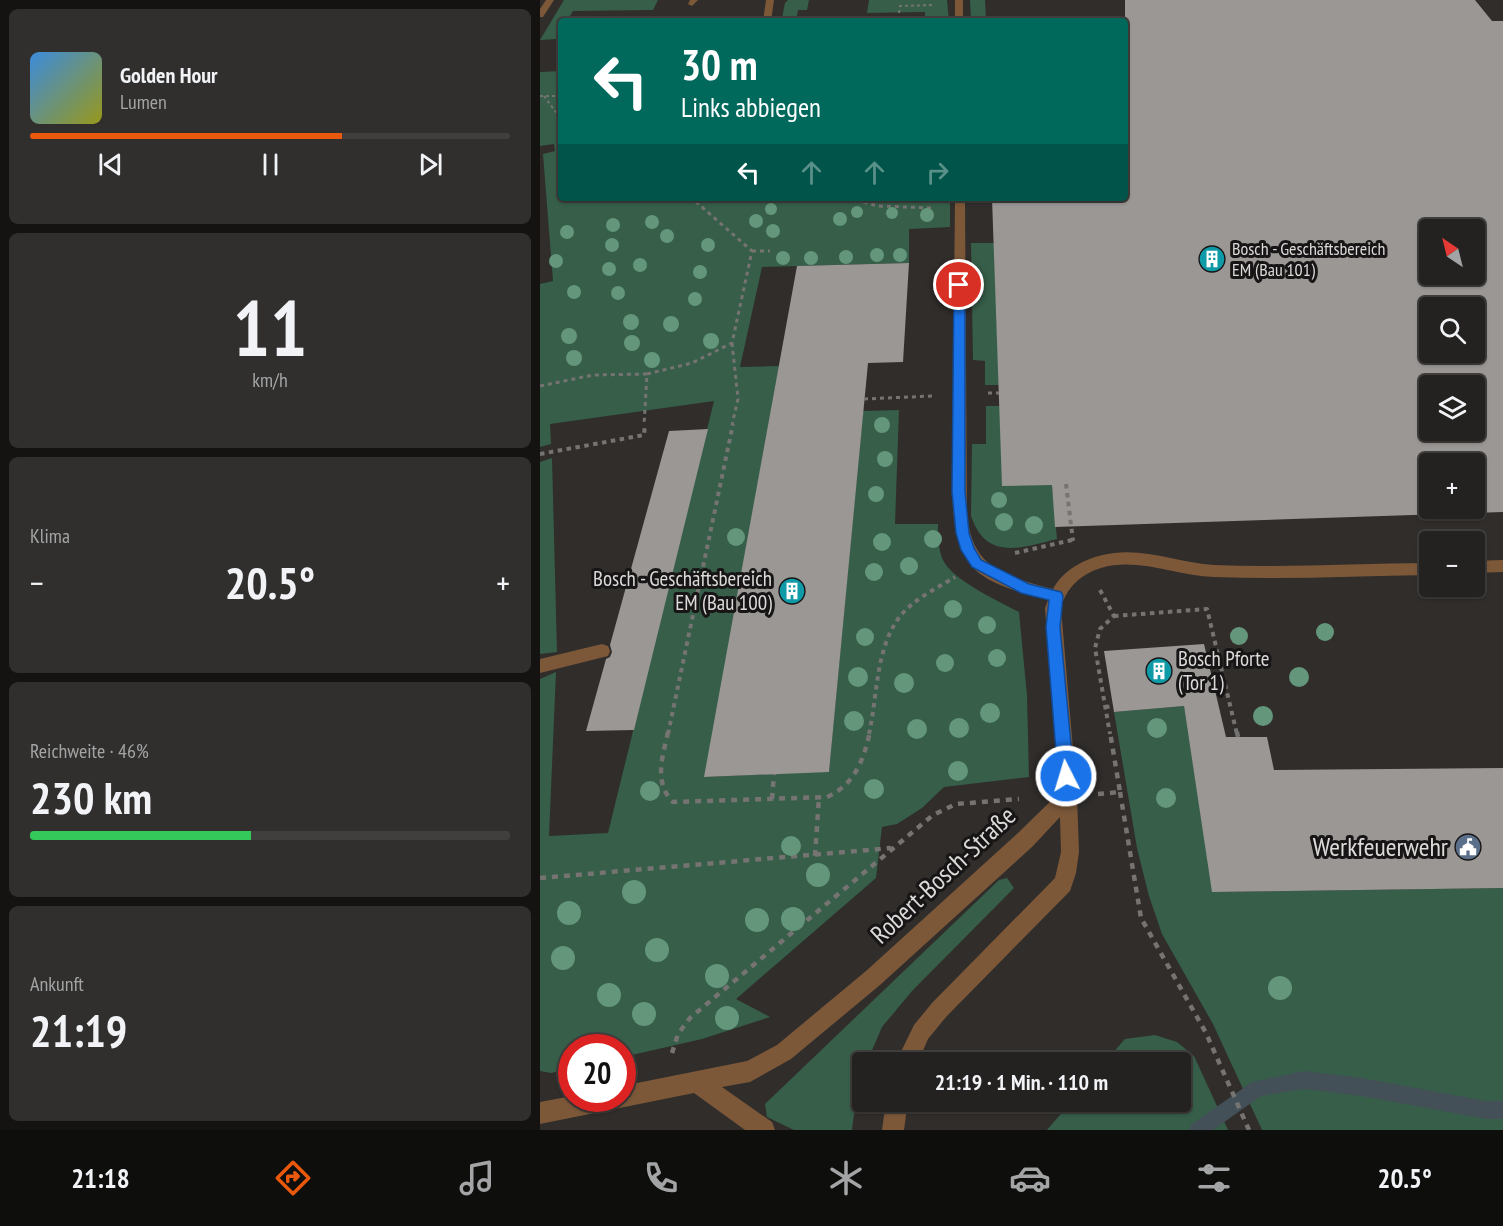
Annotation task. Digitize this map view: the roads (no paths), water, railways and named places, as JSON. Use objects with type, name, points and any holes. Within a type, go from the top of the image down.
[{"type":"street","points":[[540,0],[550,0]]},
{"type":"street","points":[[540,15],[550,0]]},
{"type":"street","points":[[767,18],[770,0]]},
{"type":"street","points":[[959,2],[959,18]]},
{"type":"street","points":[[960,203],[959,492],[962,533],[968,550],[977,564],[1026,589],[1056,596]]},
{"type":"street","points":[[912,1052],[921,1032],[939,1010],[1063,884],[1069,868],[1071,853],[1068,796],[1053,627],[1056,596],[1072,575],[1087,567],[1115,558],[1135,559],[1214,572],[1419,568]]},
{"type":"street","points":[[1485,567],[1503,566]]},
{"type":"street","points":[[540,666],[602,651]]},
{"type":"street","name":"Robert-Bosch-Straße","points":[[636,1093],[750,1071],[784,1052],[873,978],[1026,839],[1068,796]]},
{"type":"street","points":[[698,1083],[764,1130]]},
{"type":"street","points":[[540,1113],[558,1109]]},
{"type":"street","points":[[893,1130],[895,1112]]},
{"type":"waterway","points":[[1198,1130],[1258,1088],[1304,1080],[1362,1087],[1486,1110],[1503,1110]]},
{"type":"place","name":"Bosch - Geschäftsbereich EM (Bau 101)","points":[[1212,259]]},
{"type":"place","name":"Bosch - Geschäftsbereich EM (Bau 100)","points":[[792,591]]},
{"type":"place","name":"Bosch Pforte (Tor 1)","points":[[1159,671]]},
{"type":"place","name":"Werkfeuerwehr","points":[[1468,847]]}]
